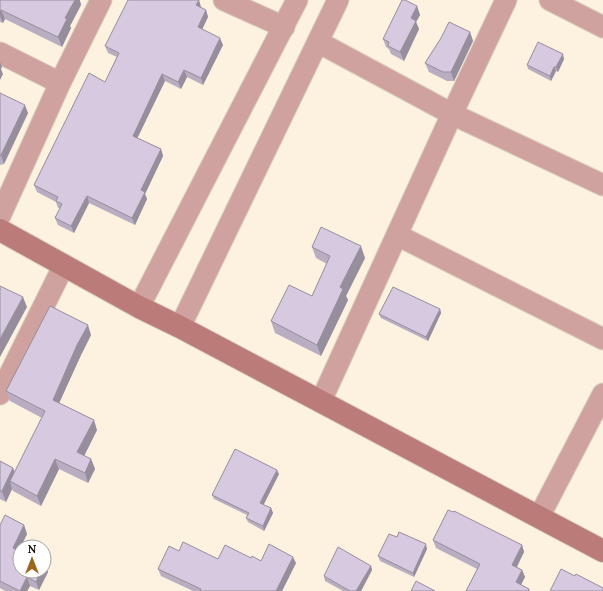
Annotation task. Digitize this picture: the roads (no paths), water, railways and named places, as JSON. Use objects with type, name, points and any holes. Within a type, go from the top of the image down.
[{"type":"street","points":[[0,216],[60,83],[101,0]]},
{"type":"street","points":[[224,0],[284,27]]},
{"type":"street","points":[[139,307],[297,0]]},
{"type":"street","points":[[180,327],[338,0]]},
{"type":"street","points":[[321,401],[452,114],[506,0]]},
{"type":"street","points":[[550,0],[603,27]]},
{"type":"street","points":[[318,42],[452,114],[603,186]]},
{"type":"street","points":[[0,53],[60,83]]},
{"type":"street","points":[[0,230],[139,307],[321,401],[603,551]]},
{"type":"street","points":[[397,235],[603,339]]},
{"type":"street","points":[[0,394],[64,265]]},
{"type":"street","points":[[539,517],[603,394]]}]
